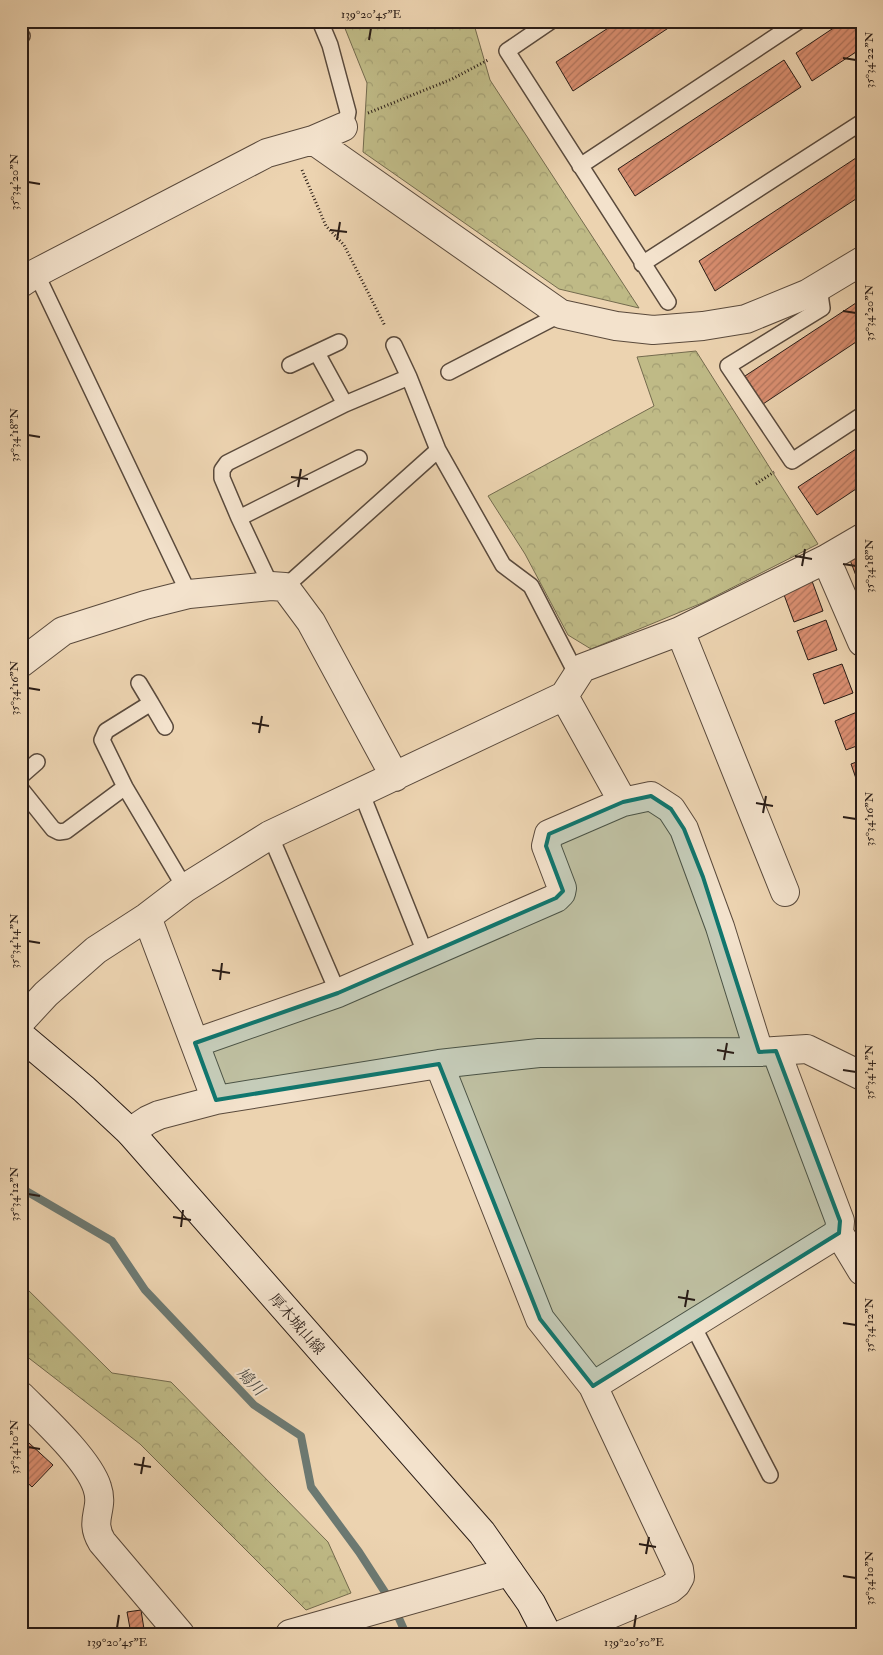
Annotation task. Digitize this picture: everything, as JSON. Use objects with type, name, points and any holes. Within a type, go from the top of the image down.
[{"type":"street","points":[[28,278],[267,153],[302,143],[345,124]]},
{"type":"street","points":[[302,143],[561,314],[616,326],[653,330],[746,320],[819,287],[862,261]]},
{"type":"street","points":[[21,1021],[46,994],[96,950],[186,888],[270,835],[395,777],[570,686],[582,668],[680,630],[826,558],[862,538]]},
{"type":"street","points":[[826,558],[862,642]]},
{"type":"street","points":[[21,664],[64,631],[145,605],[189,594],[278,586],[311,622],[395,777]]},
{"type":"street","points":[[680,630],[785,892]]},
{"type":"street","points":[[570,686],[623,802]]},
{"type":"street","points":[[195,1043],[338,993],[556,898],[561,893],[562,888],[546,846],[549,834],[623,802],[652,796],[671,809],[679,819],[703,878],[767,1052],[840,1221],[839,1233],[862,1270]]},
{"type":"street","points":[[146,917],[216,1100]]},
{"type":"street","name":"厚木城山線","points":[[21,1036],[84,1089],[130,1132],[482,1533],[531,1603],[547,1634]]},
{"type":"street","points":[[130,1132],[148,1120],[160,1115],[216,1100],[439,1064],[539,1053],[767,1052],[807,1049],[862,1076]]},
{"type":"street","points":[[439,1064],[540,1319],[593,1386],[679,1569],[680,1577],[670,1589],[563,1634]]},
{"type":"street","points":[[593,1386],[839,1233]]},
{"type":"street","points":[[21,1396],[74,1452],[89,1471],[95,1480],[99,1495],[100,1502],[95,1525],[102,1542],[180,1634]]},
{"type":"street","points":[[290,1634],[509,1572]]},
{"type":"lane","points":[[320,21],[330,45],[343,88],[348,112],[345,124]]},
{"type":"lane","points":[[580,166],[799,21]]},
{"type":"lane","points":[[547,23],[507,51],[668,302]]},
{"type":"lane","points":[[642,264],[862,122]]},
{"type":"lane","points":[[28,278],[189,594]]},
{"type":"lane","points":[[819,287],[822,308],[728,366],[792,461],[862,415]]},
{"type":"lane","points":[[449,372],[561,314]]},
{"type":"lane","points":[[290,365],[339,342]]},
{"type":"lane","points":[[394,345],[438,450],[503,565],[531,586],[570,686]]},
{"type":"lane","points":[[317,353],[345,404]]},
{"type":"lane","points":[[409,377],[345,404],[227,463],[222,470],[222,478],[240,518],[278,586],[438,450]]},
{"type":"lane","points":[[240,518],[359,458]]},
{"type":"lane","points":[[139,682],[165,727]]},
{"type":"lane","points":[[151,703],[106,731],[102,740],[126,787],[186,888]]},
{"type":"lane","points":[[21,776],[37,762]]},
{"type":"lane","points":[[21,789],[52,829],[59,832],[66,831],[126,787]]},
{"type":"lane","points":[[361,792],[426,955]]},
{"type":"lane","points":[[270,835],[338,993]]},
{"type":"lane","points":[[692,1324],[770,1475]]},
{"type":"path","points":[[345,124],[452,79],[507,51]]},
{"type":"path","points":[[302,143],[326,226],[344,245],[394,345]]},
{"type":"highlighted area","points":[[651,796],[671,809],[684,829],[703,877],[759,1052],[776,1051],[840,1221],[839,1233],[593,1386],[540,1319],[439,1064],[216,1100],[195,1043],[338,993],[556,898],[563,891],[546,846],[549,834],[623,802]]},
{"type":"green space","points":[[342,21],[473,21],[490,80],[639,308],[559,289],[363,152],[367,83]]},
{"type":"green space","points":[[696,351],[818,544],[702,603],[591,649],[568,635],[525,554],[488,496],[654,406],[637,357]]},
{"type":"green space","points":[[21,1283],[112,1373],[171,1382],[328,1542],[351,1593],[306,1610],[140,1444],[21,1352]]},
{"type":"building","points":[[619,21],[679,21],[573,91],[556,62]]},
{"type":"building","points":[[844,21],[862,21],[862,48],[812,81],[796,53]]},
{"type":"building","points":[[784,60],[801,87],[635,196],[618,169]]},
{"type":"building","points":[[862,154],[862,195],[715,291],[699,261]]},
{"type":"building","points":[[862,299],[862,338],[763,404],[745,376]]},
{"type":"building","points":[[862,445],[862,485],[817,515],[798,487]]},
{"type":"building","points":[[862,546],[862,580],[858,581],[847,552]]},
{"type":"building","points":[[812,581],[823,611],[794,622],[783,592]]},
{"type":"building","points":[[826,620],[837,650],[808,660],[797,631]]},
{"type":"building","points":[[842,664],[853,693],[824,704],[813,674]]},
{"type":"building","points":[[862,710],[862,744],[846,750],[835,721]]},
{"type":"building","points":[[862,760],[862,793],[861,793],[851,764]]},
{"type":"building","points":[[29,1443],[53,1465],[32,1487],[21,1477],[21,1451]]},
{"type":"building","points":[[141,1610],[144,1629],[157,1627],[158,1634],[131,1634],[127,1612]]},
{"type":"waterway","name":"鳩川","points":[[21,1188],[112,1241],[145,1290],[254,1405],[301,1436],[311,1487],[359,1552],[392,1603],[406,1634]]}]
